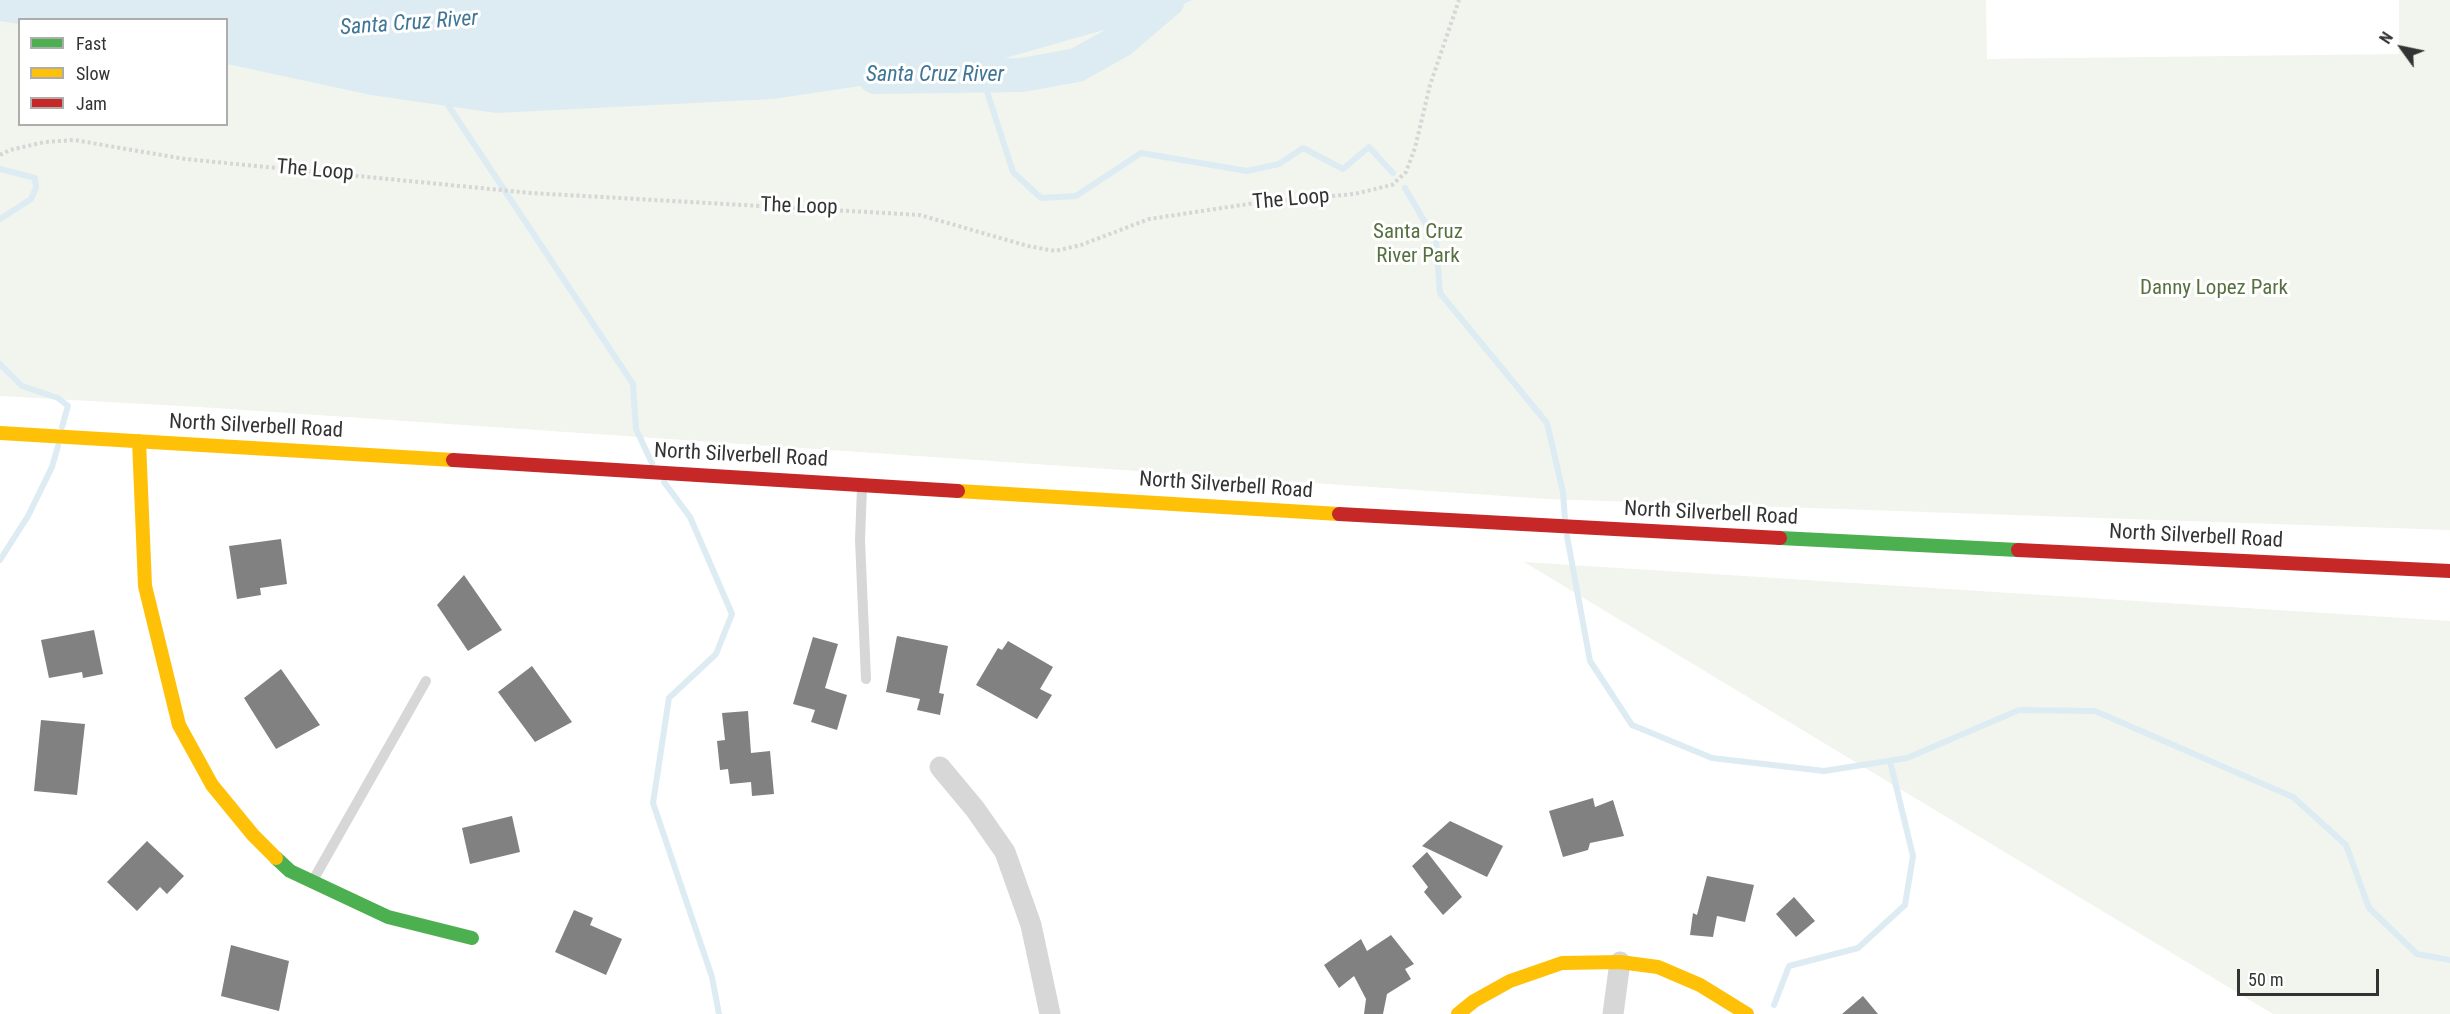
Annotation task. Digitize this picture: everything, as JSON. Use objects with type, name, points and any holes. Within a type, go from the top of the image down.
[{"type":"main road","name":"North Silverbell Road","points":[[0,433],[1566,528],[2450,571]]},
{"type":"main road","points":[[139,441],[145,586],[179,725],[212,785],[253,835],[290,871],[388,917],[472,938]]},
{"type":"main road","points":[[1458,1014],[1474,1001],[1510,981],[1562,963],[1620,962],[1658,967],[1700,985],[1747,1014]]},
{"type":"street","points":[[940,767],[975,808],[1005,852],[1031,925],[1050,1014]]},
{"type":"street","points":[[1613,1014],[1620,962]]},
{"type":"lane","points":[[862,485],[860,540],[866,679]]},
{"type":"lane","points":[[312,882],[426,681]]},
{"type":"path","name":"The Loop","points":[[0,155],[10,150],[45,142],[74,140],[185,159],[531,193],[920,215],[1028,246],[1055,251],[1081,245],[1149,219],[1254,202],[1354,194],[1392,185],[1406,172],[1415,148],[1436,64],[1458,0]]},
{"type":"green space","name":"Santa Cruz River Park","points":[[0,0],[1986,0],[1987,59],[2399,54],[2399,0],[2450,0],[2450,530],[1548,499],[200,407],[0,396]]},
{"type":"green space","points":[[1524,562],[2450,621],[2450,1014],[2273,1014]]},
{"type":"water","points":[[0,0],[1192,0],[1170,11],[960,71],[773,99],[496,113],[371,95],[228,64],[228,18],[18,18],[18,24],[0,21]]},
{"type":"building","points":[[281,539],[287,584],[260,588],[261,595],[237,599],[229,546]]},
{"type":"building","points":[[464,575],[502,630],[468,651],[437,605]]},
{"type":"building","points":[[94,630],[103,674],[83,678],[82,672],[49,678],[41,640]]},
{"type":"building","points":[[897,636],[948,646],[939,693],[944,694],[940,715],[917,710],[920,699],[886,692]]},
{"type":"building","points":[[813,637],[838,644],[825,688],[847,695],[837,730],[811,722],[815,710],[793,704]]},
{"type":"building","points":[[1008,641],[1053,667],[1040,689],[1052,695],[1037,719],[976,685],[998,648],[1002,650]]},
{"type":"building","points":[[532,666],[572,722],[535,742],[498,692]]},
{"type":"building","points":[[281,669],[320,725],[276,749],[244,698]]},
{"type":"building","points":[[748,711],[751,753],[770,751],[774,794],[752,796],[751,782],[730,784],[728,769],[720,770],[717,741],[725,740],[722,713]]},
{"type":"building","points":[[41,720],[85,724],[77,795],[34,791]]},
{"type":"building","points":[[1593,798],[1595,807],[1613,800],[1624,836],[1590,843],[1588,850],[1563,857],[1549,811]]},
{"type":"building","points":[[512,816],[520,852],[470,864],[462,828]]},
{"type":"building","points":[[1450,821],[1503,846],[1487,877],[1422,846]]},
{"type":"building","points":[[147,841],[184,876],[167,894],[160,887],[137,911],[107,882]]},
{"type":"building","points":[[1427,852],[1462,897],[1443,915],[1424,892],[1428,887],[1412,866]]},
{"type":"building","points":[[1707,876],[1754,885],[1745,922],[1717,916],[1713,937],[1690,935],[1693,913],[1697,915]]},
{"type":"building","points":[[1794,897],[1815,921],[1796,937],[1776,914]]},
{"type":"building","points":[[574,910],[593,918],[590,925],[622,939],[606,975],[555,952]]},
{"type":"building","points":[[1391,935],[1414,964],[1405,969],[1411,979],[1387,994],[1383,1014],[1364,1014],[1366,999],[1354,976],[1339,988],[1324,965],[1361,939],[1367,951]]},
{"type":"building","points":[[231,945],[289,961],[279,1011],[221,996]]},
{"type":"building","points":[[1863,996],[1878,1014],[1842,1014]]},
{"type":"waterway","name":"Santa Cruz River","points":[[875,77],[1022,75],[1077,65],[1120,41],[1168,0]]},
{"type":"waterway","points":[[982,76],[1013,172],[1041,198],[1076,196],[1141,153],[1247,171],[1279,164],[1303,148],[1343,169],[1369,147],[1393,173]]},
{"type":"waterway","points":[[444,99],[633,384],[636,429],[652,463]]},
{"type":"waterway","points":[[0,169],[35,178],[36,188],[31,199],[0,219]]},
{"type":"waterway","points":[[1405,188],[1436,241],[1440,293],[1547,423],[1563,492],[1565,520]]},
{"type":"waterway","points":[[0,364],[22,386],[58,398],[68,406],[62,427]]},
{"type":"waterway","points":[[0,560],[28,516],[52,467],[58,446]]},
{"type":"waterway","points":[[664,482],[690,517],[732,614],[716,654],[669,698],[653,803],[712,977],[719,1014]]},
{"type":"waterway","points":[[1567,536],[1590,661],[1632,725],[1712,758],[1824,771],[1907,758],[2019,710],[2095,711],[2293,797],[2346,845],[2369,908],[2417,954],[2450,960]]},
{"type":"waterway","points":[[1774,1005],[1789,966],[1858,948],[1905,905],[1913,856],[1890,761]]},
{"type":"traffic: fast","points":[[1780,538],[2018,550]]},
{"type":"traffic: fast","points":[[276,858],[290,871],[388,917],[472,938]]},
{"type":"traffic: slow","points":[[0,433],[453,460]]},
{"type":"traffic: slow","points":[[139,441],[145,586],[179,725],[212,785],[253,835],[276,858]]},
{"type":"traffic: slow","points":[[958,491],[1339,514]]},
{"type":"traffic: slow","points":[[1458,1014],[1474,1001],[1510,981],[1562,963],[1620,962],[1658,967],[1700,985],[1747,1014]]},
{"type":"traffic: jam","points":[[453,460],[958,491]]},
{"type":"traffic: jam","points":[[1339,514],[1780,538]]},
{"type":"traffic: jam","points":[[2018,550],[2450,571]]},
{"type":"park label","name":"Danny Lopez Park","points":[[2214,289]]}]
